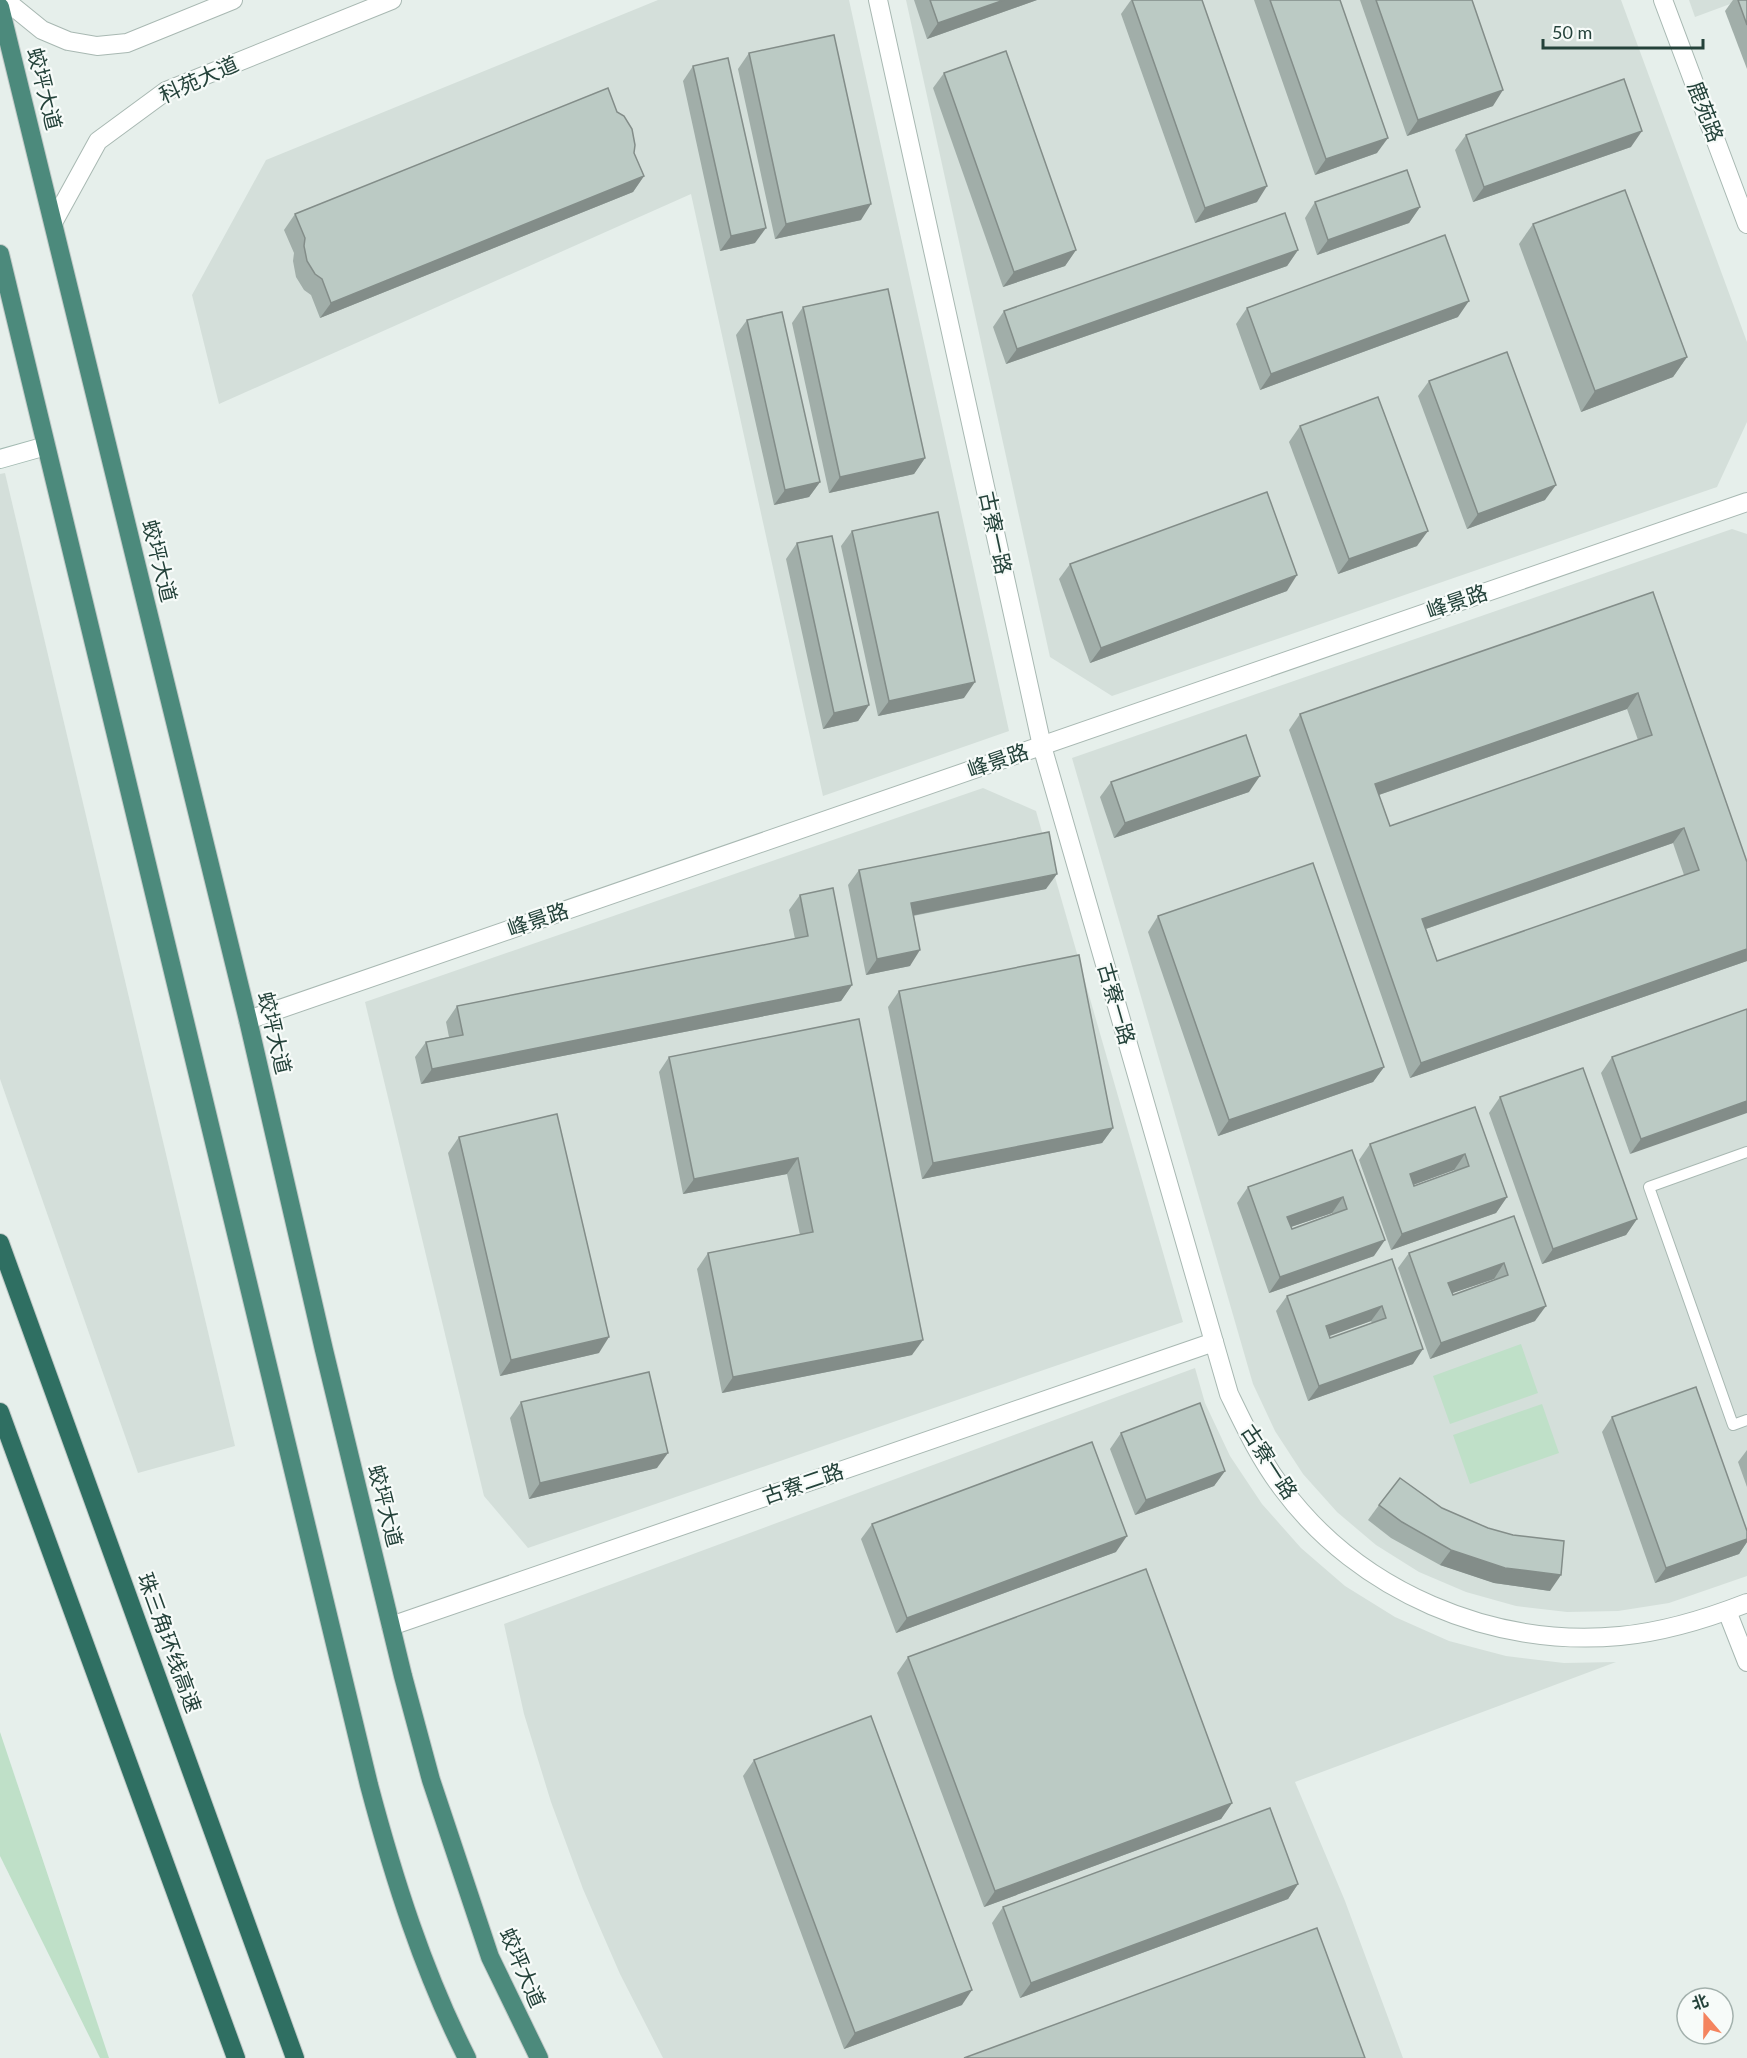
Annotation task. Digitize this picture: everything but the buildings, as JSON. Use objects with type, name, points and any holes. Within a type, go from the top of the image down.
[{"type":"highway","name":"蛟坪大道","points":[[0,7],[248,1020],[324,1350],[391,1626],[431,1780],[490,1957],[539,2058]]},
{"type":"highway","points":[[0,254],[369,1785],[390,1865],[423,1960],[467,2058]]},
{"type":"highway","name":"珠三角环线高速","points":[[0,1243],[296,2058]]},
{"type":"highway","points":[[0,1412],[236,2058]]},
{"type":"street","points":[[5,0],[42,30],[68,41],[97,46],[127,43],[233,0]]},
{"type":"street","name":"科苑大道","points":[[54,221],[98,141],[166,91],[392,0]]},
{"type":"street","name":"古寮一路","points":[[878,0],[1042,746],[1229,1394],[1248,1433],[1282,1489],[1327,1537],[1360,1566],[1407,1595],[1458,1617],[1511,1631],[1565,1638],[1621,1636],[1675,1628],[1747,1603]]},
{"type":"street","name":"鹿苑路","points":[[1663,0],[1747,224]]},
{"type":"street","points":[[0,459],[46,446]]},
{"type":"street","name":"峰景路","points":[[248,1020],[1747,502]]},
{"type":"street","name":"古寮二路","points":[[391,1626],[1214,1342]]},
{"type":"street","points":[[1727,1611],[1747,1662]]},
{"type":"lane","points":[[1747,1152],[1649,1187],[1733,1425],[1747,1420]]},
{"type":"shaded area","points":[[658,0],[849,0],[1009,731],[823,796],[691,194],[219,404],[192,295],[266,160]]},
{"type":"shaded area","points":[[906,0],[1621,0],[1747,342],[1747,422],[1717,487],[1112,696],[1050,657]]},
{"type":"shaded area","points":[[1689,0],[1741,0],[1695,17]]},
{"type":"shaded area","points":[[5,473],[235,1446],[138,1473],[0,1079],[0,474]]},
{"type":"shaded area","points":[[1732,529],[1747,534],[1747,1576],[1669,1603],[1618,1611],[1567,1612],[1516,1606],[1466,1592],[1419,1572],[1376,1545],[1337,1512],[1303,1474],[1275,1431],[1253,1384],[1072,758]]},
{"type":"shaded area","points":[[983,788],[1036,811],[1183,1322],[528,1548],[484,1496],[365,1002]]},
{"type":"shaded area","points":[[1195,1368],[1205,1403],[1230,1456],[1262,1504],[1301,1548],[1345,1586],[1395,1617],[1449,1641],[1506,1656],[1564,1663],[1616,1662],[1295,1782],[1345,1901],[1403,2058],[663,2058],[620,1974],[583,1889],[551,1802],[524,1714],[504,1624]]},
{"type":"green space","points":[[1521,1344],[1538,1393],[1450,1424],[1433,1376]]},
{"type":"green space","points":[[1542,1404],[1559,1453],[1470,1484],[1453,1435]]},
{"type":"green space","points":[[0,1732],[109,2058],[100,2058],[0,1856]]}]
